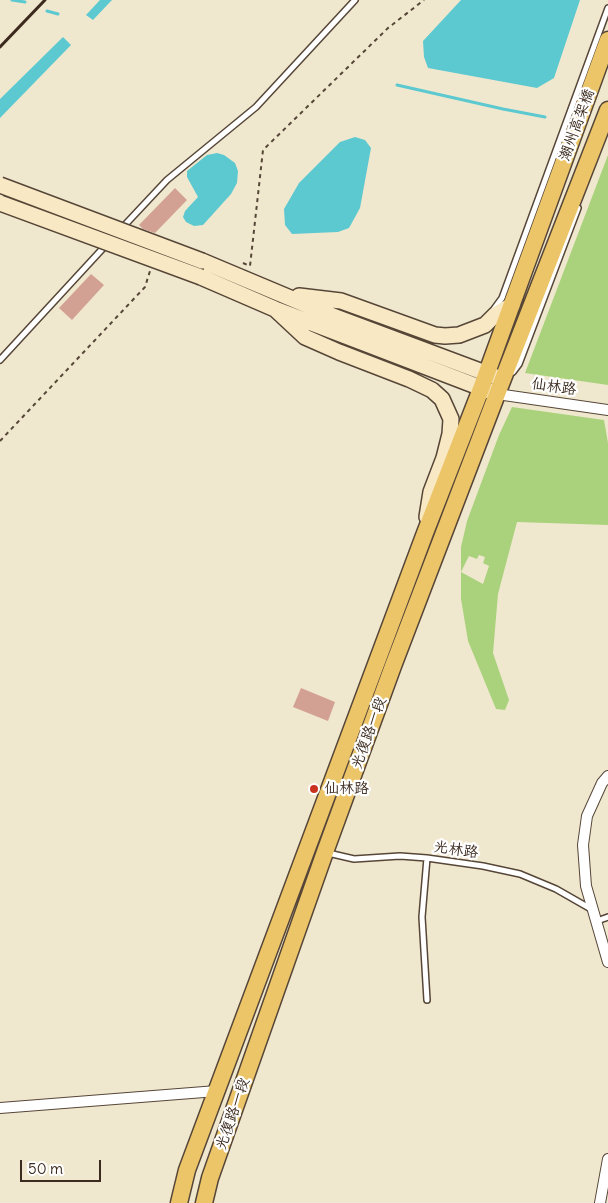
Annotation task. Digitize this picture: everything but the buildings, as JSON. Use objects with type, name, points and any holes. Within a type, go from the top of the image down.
[{"type":"main road","name":"潮州高架橋","points":[[492,384],[512,305],[608,40]]},
{"type":"main road","name":"潮州高架橋","points":[[492,384],[579,196],[608,110]]},
{"type":"main road","name":"光復路一段","points":[[179,1203],[187,1170],[425,533],[492,384]]},
{"type":"main road","name":"光復路一段","points":[[204,1203],[210,1178],[492,384]]},
{"type":"street","points":[[0,185],[202,261],[492,384]]},
{"type":"street","points":[[0,203],[201,277],[275,309],[492,384]]},
{"type":"street","points":[[277,293],[341,301],[435,335],[459,335],[485,325],[494,315],[512,305]]},
{"type":"street","points":[[275,309],[305,337],[409,379],[432,390],[442,399],[451,419],[450,434],[444,458],[431,492],[425,533]]},
{"type":"street","name":"仙林路","points":[[492,384],[608,410]]},
{"type":"street","points":[[608,776],[602,783],[587,816],[583,845],[586,886],[608,962]]},
{"type":"street","points":[[0,1108],[217,1091]]},
{"type":"street","points":[[600,1203],[608,1159]]},
{"type":"lane","points":[[0,360],[167,180],[256,107],[355,0]]},
{"type":"lane","points":[[485,325],[502,298],[608,8]]},
{"type":"lane","name":"光林路","points":[[308,846],[354,859],[400,856],[427,858],[484,866],[520,874],[556,889],[592,910]]},
{"type":"lane","points":[[427,858],[422,917],[427,1000]]},
{"type":"lane","points":[[596,922],[608,917]]},
{"type":"path","points":[[241,262],[250,266],[263,150],[388,28],[424,0]]},
{"type":"path","points":[[0,441],[144,287],[153,264]]},
{"type":"green space","points":[[608,155],[608,385],[525,373]]},
{"type":"green space","points":[[512,407],[604,420],[608,443],[608,525],[517,522],[498,594],[493,653],[509,700],[505,710],[496,709],[468,641],[461,599],[461,572],[461,547],[467,521],[499,435]],"holes":[[[479,555],[485,557],[483,563],[489,566],[483,584],[461,572],[469,556],[477,559]]]},
{"type":"water","points":[[100,0],[112,0],[93,20],[86,15]]},
{"type":"water","points":[[461,0],[580,0],[554,78],[537,88],[428,68],[424,57],[423,41]]},
{"type":"water","points":[[63,37],[71,45],[0,118],[0,99]]},
{"type":"water","points":[[355,137],[365,140],[371,148],[360,208],[349,228],[338,232],[292,234],[285,225],[284,209],[299,183],[340,142]]},
{"type":"water","points":[[217,153],[224,155],[235,163],[238,171],[237,183],[231,194],[203,225],[194,226],[186,222],[183,217],[185,211],[198,197],[187,177],[187,171],[207,155]]},
{"type":"waterway","points":[[12,0],[25,2]]},
{"type":"waterway","points":[[47,11],[58,14]]},
{"type":"waterway","points":[[397,85],[545,117]]},
{"type":"railway","points":[[0,47],[45,0]]},
{"type":"place","name":"仙林路","points":[[314,789]]}]
